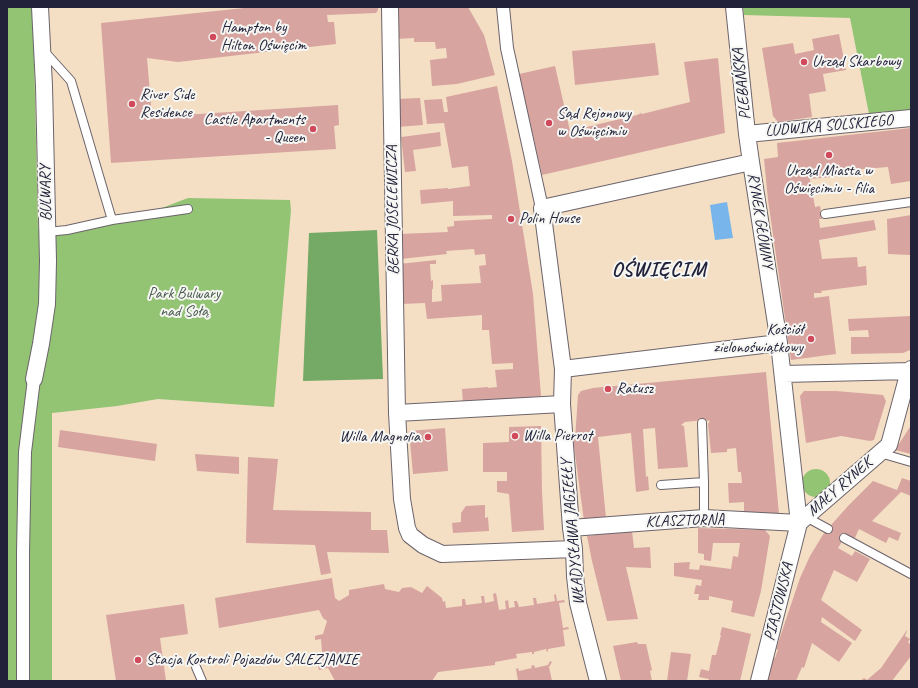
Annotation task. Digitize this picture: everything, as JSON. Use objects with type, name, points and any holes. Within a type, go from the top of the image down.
[{"type":"street","name":"BULWARY","points":[[34,379],[47,304],[43,50],[40,7]]},
{"type":"street","name":"BERKA JOSELEWICZA","points":[[390,7],[390,88],[397,413],[404,517],[407,528],[410,535],[423,545],[442,554],[574,549]]},
{"type":"street","points":[[397,413],[562,404],[563,369],[542,208],[507,48],[503,7]]},
{"type":"street","name":"PLEBAŃSKA","points":[[734,7],[751,162]]},
{"type":"street","name":"LUDWIKA SOLSKIEGO","points":[[747,134],[911,118]]},
{"type":"street","name":"RYNEK GŁÓWNY","points":[[542,208],[751,162],[779,343]]},
{"type":"street","points":[[563,369],[779,343]]},
{"type":"street","name":"MAŁY RYNEK","points":[[779,343],[802,520]]},
{"type":"street","points":[[783,374],[910,371]]},
{"type":"street","name":"MAŁY RYNEK","points":[[802,520],[889,445],[910,371]]},
{"type":"street","points":[[23,681],[25,452],[34,379]]},
{"type":"street","name":"WŁADYSŁAWA JAGIEŁŁY","points":[[562,404],[578,603],[598,681]]},
{"type":"street","name":"KLASZTORNA","points":[[571,528],[704,518],[802,520]]},
{"type":"street","name":"PIASTOWSKA","points":[[759,681],[802,520]]},
{"type":"lane","points":[[43,50],[71,81],[112,220]]},
{"type":"lane","points":[[825,214],[911,202]]},
{"type":"lane","points":[[47,232],[67,230],[112,220],[188,209]]},
{"type":"lane","points":[[702,423],[704,518]]},
{"type":"lane","points":[[880,453],[911,462]]},
{"type":"lane","points":[[661,485],[704,482]]},
{"type":"lane","points":[[802,520],[828,529]]},
{"type":"lane","points":[[844,538],[911,574]]},
{"type":"lane","points":[[196,667],[202,681]]},
{"type":"green space","name":"Park Bulwary nad Sołą","points":[[7,7],[33,7],[38,229],[47,232],[141,216],[188,198],[290,200],[291,210],[274,407],[158,399],[117,406],[52,413],[52,681],[7,681]]},
{"type":"green space","points":[[743,7],[911,7],[911,110],[869,114],[850,18],[744,15]]},
{"type":"green space","points":[[377,230],[383,379],[303,381],[309,233]]},
{"type":"green space","points":[[816,469],[826,473],[830,483],[826,493],[816,497],[806,493],[802,483],[806,473]]},
{"type":"water","points":[[727,202],[733,238],[715,240],[710,205]]},
{"type":"building","points":[[254,7],[378,7],[378,10],[376,13],[327,15],[328,22],[334,22],[336,44],[178,62],[147,58],[152,117],[338,105],[339,125],[334,126],[336,149],[111,163],[101,23]]},
{"type":"building","points":[[396,7],[468,7],[484,35],[495,75],[457,84],[432,86],[430,60],[447,58],[446,48],[436,49],[435,42],[414,42],[414,38],[395,39]]},
{"type":"building","points":[[839,34],[846,70],[823,74],[826,91],[809,94],[812,117],[778,122],[773,116],[762,48],[793,43],[795,54],[814,50],[812,39]]},
{"type":"building","points":[[655,43],[659,75],[575,85],[572,51]]},
{"type":"building","points":[[718,58],[725,133],[542,175],[519,74],[555,66],[570,131],[690,102],[684,62]]},
{"type":"building","points":[[497,86],[512,161],[533,294],[541,396],[463,404],[462,389],[497,387],[495,370],[513,369],[513,363],[492,364],[489,330],[482,330],[482,315],[427,319],[425,303],[402,304],[399,264],[436,260],[436,264],[430,264],[431,281],[433,280],[432,302],[442,301],[441,285],[481,283],[479,266],[486,265],[485,254],[475,255],[474,249],[446,251],[447,254],[401,259],[399,234],[448,232],[447,227],[454,226],[454,221],[492,219],[492,215],[453,216],[453,201],[421,204],[420,190],[448,189],[470,186],[468,166],[452,168],[444,123],[427,124],[424,100],[442,99],[444,112],[448,112],[446,97]]},
{"type":"building","points":[[420,98],[423,125],[397,127],[396,99]]},
{"type":"building","points":[[911,128],[911,181],[891,184],[888,167],[851,170],[851,175],[810,179],[815,207],[820,206],[822,219],[819,219],[820,228],[874,220],[876,230],[819,240],[822,259],[857,257],[858,267],[866,266],[867,285],[814,293],[814,298],[829,296],[836,354],[791,360],[768,200],[764,159],[778,157],[777,143]]},
{"type":"building","points":[[440,132],[441,146],[413,150],[416,171],[405,172],[401,137]]},
{"type":"building","points":[[911,215],[911,255],[888,254],[887,219]]},
{"type":"building","points":[[911,316],[910,350],[903,353],[851,354],[851,337],[869,337],[868,330],[849,331],[848,319]]},
{"type":"building","points":[[766,372],[779,514],[744,512],[744,502],[729,503],[728,483],[742,483],[741,472],[738,472],[736,448],[727,449],[727,452],[711,453],[708,424],[710,421],[704,420],[685,422],[681,425],[684,426],[688,467],[658,469],[655,428],[643,429],[646,477],[648,476],[649,490],[636,492],[631,433],[598,437],[606,518],[584,521],[573,439],[575,439],[578,395],[581,391],[593,388]]},
{"type":"building","points":[[804,391],[836,391],[883,395],[886,401],[874,440],[870,441],[841,436],[806,443],[800,396]]},
{"type":"building","points":[[911,424],[911,454],[895,450],[910,427]]},
{"type":"building","points":[[541,426],[544,530],[512,532],[509,494],[497,492],[497,481],[507,481],[507,472],[483,472],[483,443],[509,442],[509,427]]},
{"type":"building","points":[[445,428],[448,471],[413,474],[409,431]]},
{"type":"building","points":[[60,430],[157,444],[155,461],[58,447]]},
{"type":"building","points":[[195,454],[239,457],[239,474],[197,471]]},
{"type":"building","points":[[248,457],[278,459],[273,510],[371,512],[371,530],[387,530],[389,553],[327,552],[331,573],[321,575],[315,545],[246,543]]},
{"type":"building","points":[[902,478],[911,481],[911,496],[901,492],[872,521],[901,533],[898,541],[889,537],[886,543],[859,529],[854,540],[846,535],[838,548],[852,556],[855,551],[870,559],[857,582],[834,570],[821,600],[862,630],[855,641],[822,617],[821,622],[852,643],[839,662],[812,643],[804,668],[802,667],[796,681],[767,681],[800,578],[810,556],[824,533],[873,481],[897,490]]},
{"type":"building","points":[[485,505],[485,518],[488,517],[489,531],[453,533],[452,523],[461,522],[461,513],[466,506]]},
{"type":"building","points":[[698,528],[765,530],[770,536],[761,591],[754,617],[731,612],[733,601],[709,596],[709,600],[698,600],[699,594],[694,594],[696,585],[701,586],[702,580],[674,576],[674,563],[690,562],[689,569],[699,570],[700,565],[731,569],[733,556],[738,557],[740,543],[713,543],[711,561],[704,560],[704,554],[698,553]]},
{"type":"building","points":[[632,531],[634,548],[650,547],[651,568],[626,567],[638,619],[607,621],[587,536]]},
{"type":"building","points":[[332,578],[335,598],[339,601],[349,595],[349,590],[384,584],[385,589],[399,592],[402,588],[411,587],[422,593],[427,586],[442,598],[443,602],[445,601],[446,608],[462,606],[462,599],[465,599],[466,605],[482,603],[481,596],[484,596],[485,603],[494,601],[493,594],[496,593],[499,610],[506,609],[505,601],[508,600],[509,608],[515,607],[514,601],[517,601],[519,607],[534,605],[533,598],[536,598],[537,604],[555,601],[554,595],[556,594],[557,601],[564,600],[565,602],[559,603],[563,628],[568,627],[569,629],[563,630],[565,646],[548,649],[547,652],[546,649],[534,652],[534,654],[532,654],[532,652],[516,654],[517,658],[495,662],[495,665],[438,672],[432,681],[335,681],[328,668],[319,670],[318,665],[323,665],[321,639],[315,640],[315,636],[323,634],[327,621],[323,618],[319,610],[219,628],[215,598]]},
{"type":"building","name":"Stacja Kontroli Pojazdów SALEZJANIE","points":[[184,604],[188,634],[160,638],[166,681],[116,681],[106,615]]},
{"type":"building","points":[[722,627],[751,634],[740,681],[708,681],[709,679],[699,677],[701,669],[709,671],[712,655],[716,655]]},
{"type":"building","points":[[907,630],[905,636],[910,639],[908,642],[911,645],[911,656],[892,681],[860,681],[864,678],[867,680],[881,668]]},
{"type":"building","points":[[637,642],[638,644],[646,644],[652,670],[650,671],[652,681],[621,681],[613,646]]},
{"type":"building","points":[[671,652],[691,654],[687,681],[667,681]]},
{"type":"building","points":[[550,661],[552,662],[549,667],[552,681],[518,681],[516,669],[518,668],[519,671],[532,668],[531,666],[534,665],[535,668],[548,665]]},
{"type":"place","name":"Hampton by Hilton Oświęcim","points":[[213,37]]},
{"type":"place","name":"Urząd Skarbowy","points":[[804,62]]},
{"type":"place","name":"River Side Residence","points":[[132,104]]},
{"type":"place","name":"Sąd Rejonowy w Oświęcimiu","points":[[549,123]]},
{"type":"place","name":"Castle Apartments - Queen","points":[[313,129]]},
{"type":"place","name":"Urząd Miasta w Oświęcimiu - filia","points":[[829,155]]},
{"type":"place","name":"Polin House","points":[[511,219]]},
{"type":"place","name":"Kościół zielonoświątkowy","points":[[811,339]]},
{"type":"place","name":"Ratusz","points":[[608,389]]},
{"type":"place","name":"Willa Pierrot","points":[[515,436]]},
{"type":"place","name":"Willa Magnolia","points":[[428,437]]},
{"type":"place","name":"Stacja Kontroli Pojazdów SALEZJANIE","points":[[138,660]]},
{"type":"district","name":"OŚWIĘCIM","points":[[659,271]]}]
